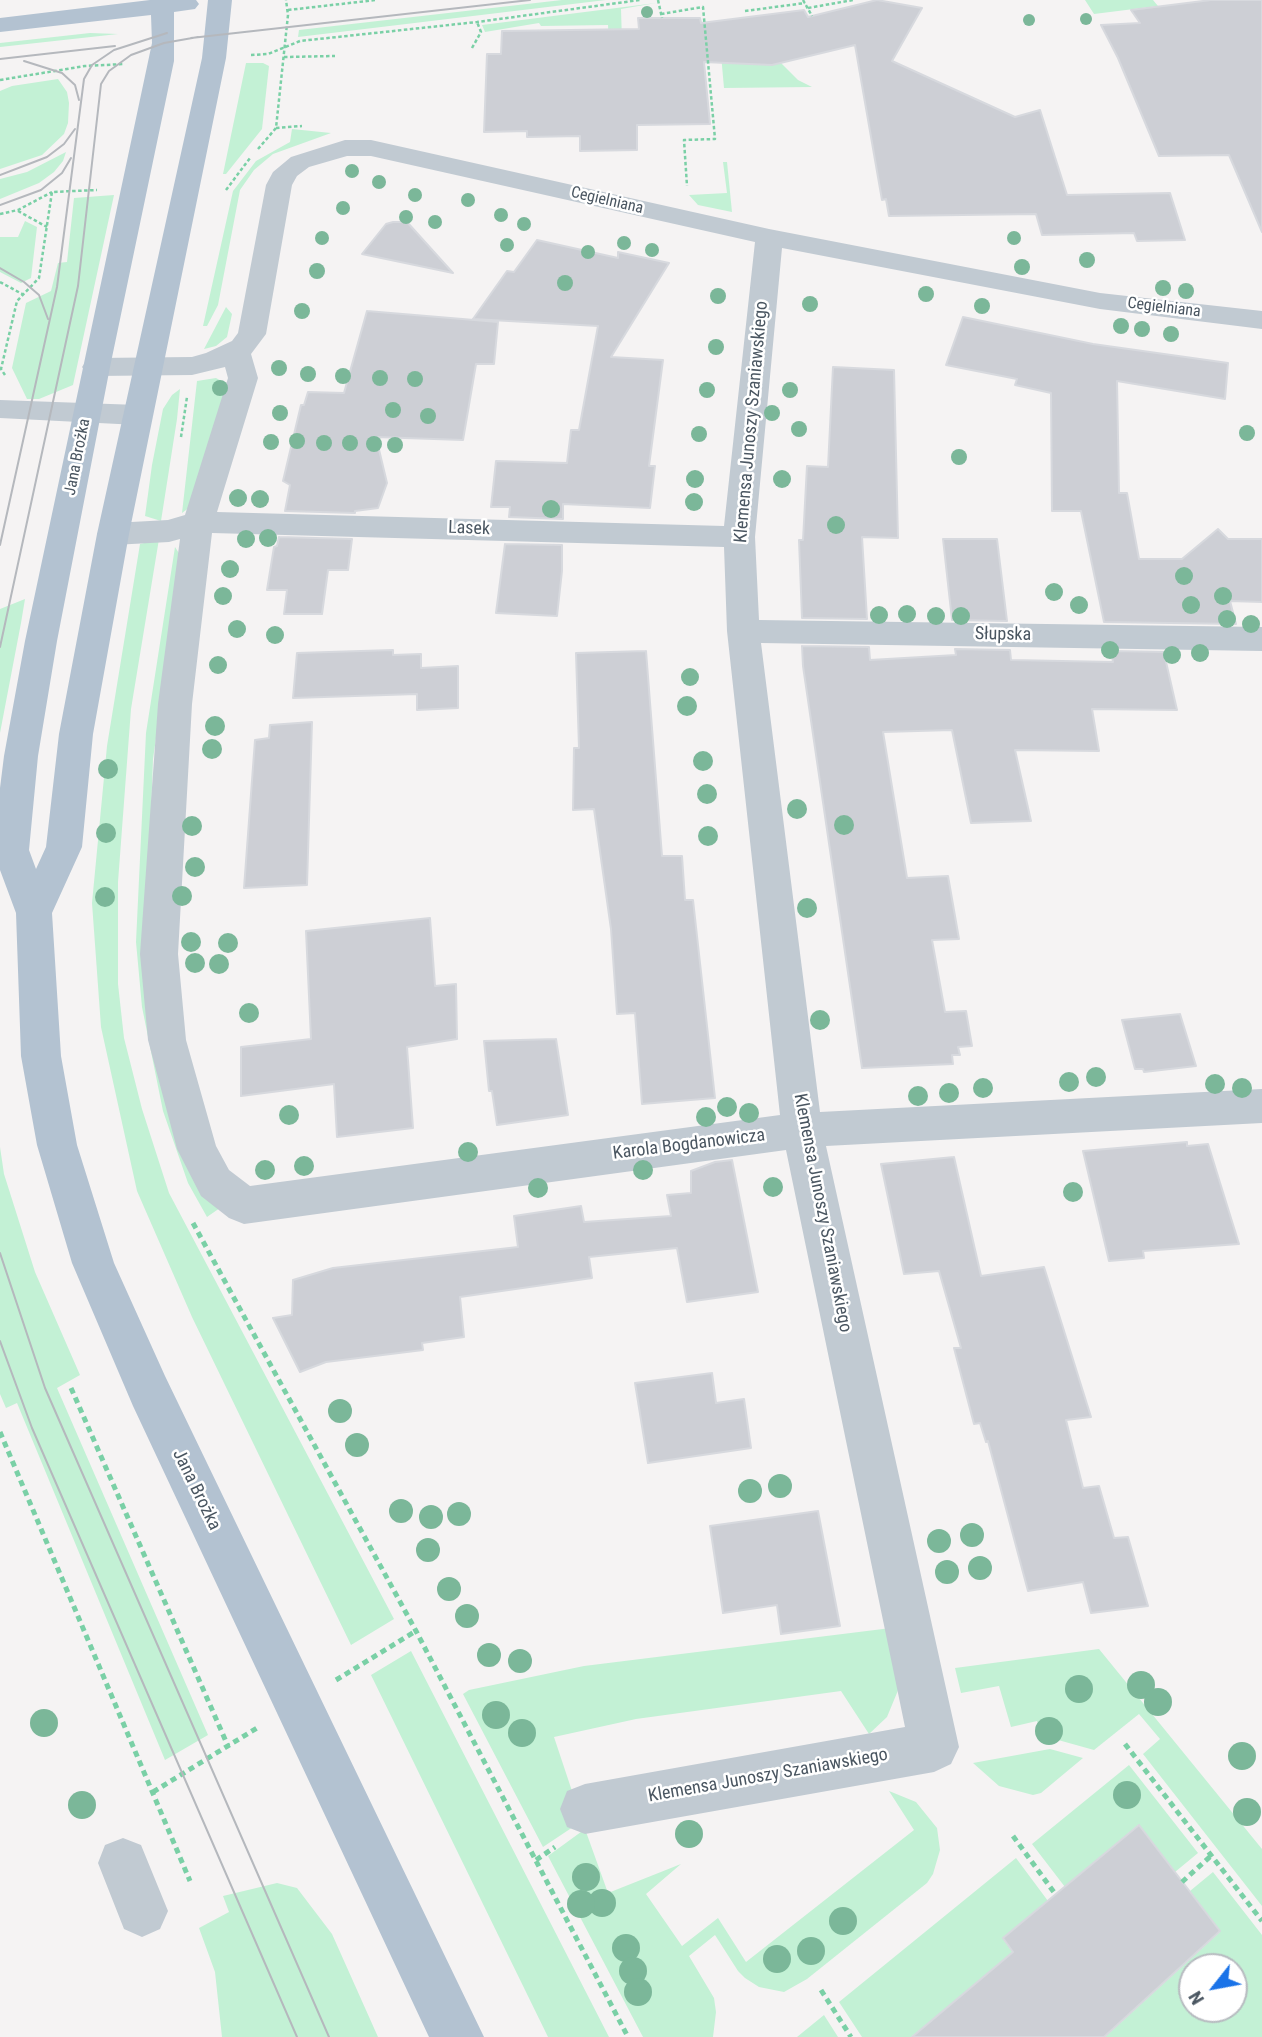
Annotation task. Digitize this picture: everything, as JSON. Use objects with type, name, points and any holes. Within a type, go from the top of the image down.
[{"type":"main road","points":[[0,25],[163,3],[221,0]]},
{"type":"main road","name":"Jana Brożka","points":[[34,913],[64,847],[76,734],[113,534],[172,266],[214,58],[221,0]]},
{"type":"main road","name":"Jana Brożka","points":[[163,3],[162,61],[96,367],[38,654],[21,756],[11,850],[34,913],[40,1056],[57,1145],[93,1263],[149,1391],[457,2037]]},
{"type":"street","name":"Cegielniana","points":[[236,352],[252,334],[282,178],[300,162],[345,148],[380,149],[769,237],[1100,301],[1262,320]]},
{"type":"street","name":"Klemensa Junoszy Szaniawskiego","points":[[585,1809],[934,1747],[802,1130],[743,631],[739,537],[769,237]]},
{"type":"street","points":[[96,367],[204,364],[236,352],[243,378],[198,522],[169,531],[113,534]]},
{"type":"street","points":[[5,410],[138,415]]},
{"type":"street","name":"Lasek","points":[[198,522],[739,537]]},
{"type":"street","name":"Karola Bogdanowicza","points":[[198,522],[175,704],[159,954],[167,1040],[197,1149],[215,1183],[244,1205],[802,1130],[1262,1106]]},
{"type":"street","name":"Słupska","points":[[743,631],[1262,639]]},
{"type":"street","points":[[123,1863],[142,1910]]},
{"type":"path","points":[[224,195],[230,182],[276,128],[288,10],[286,0]]},
{"type":"path","points":[[288,10],[376,0]]},
{"type":"path","points":[[244,56],[268,54],[300,41],[477,22],[640,0]]},
{"type":"path","points":[[658,0],[662,16],[704,7]]},
{"type":"path","points":[[681,186],[689,186],[684,140],[715,139],[702,0]]},
{"type":"path","points":[[808,8],[853,0]]},
{"type":"path","points":[[745,11],[804,1],[812,16]]},
{"type":"path","points":[[472,48],[481,32],[477,22]]},
{"type":"path","points":[[284,57],[335,56]]},
{"type":"path","points":[[0,80],[85,66],[132,63]]},
{"type":"path","points":[[0,214],[18,211],[52,192],[103,190]]},
{"type":"path","points":[[5,410],[14,392],[1,369],[17,301],[39,278],[52,192]]},
{"type":"path","points":[[18,211],[47,227]]},
{"type":"path","points":[[0,282],[24,295]]},
{"type":"path","points":[[0,348],[7,348]]},
{"type":"path","points":[[71,1388],[228,1746]]},
{"type":"path","points":[[0,1432],[190,1881]]},
{"type":"path","points":[[1125,1744],[1262,1921]]},
{"type":"path","points":[[1013,1836],[1056,1895]]},
{"type":"path","points":[[1182,1882],[1212,1855]]},
{"type":"path","points":[[821,1990],[851,2037]]},
{"type":"green space","points":[[562,0],[606,0],[298,37],[299,30]]},
{"type":"green space","points":[[1085,0],[1153,0],[1158,6],[1094,14]]},
{"type":"green space","points":[[656,3],[621,9],[625,140],[614,140],[608,25],[541,26],[539,23],[485,32],[482,25]]},
{"type":"green space","points":[[718,21],[755,42],[753,64],[781,63],[798,80],[812,87],[724,88]]},
{"type":"green space","points":[[90,33],[118,34],[0,47],[0,43]]},
{"type":"green space","points":[[246,63],[263,63],[269,66],[262,129],[226,174],[223,174]]},
{"type":"green space","points":[[58,79],[67,92],[69,103],[68,123],[64,134],[42,155],[0,169],[0,91],[12,86]]},
{"type":"green space","points":[[292,129],[331,133],[273,154],[254,170],[240,190],[218,305],[207,326],[203,326],[233,191],[256,161],[290,142]]},
{"type":"green space","points":[[66,152],[54,172],[39,183],[0,199],[0,179],[27,172]]},
{"type":"green space","points":[[723,162],[727,162],[732,212],[698,205],[689,195],[727,193]]},
{"type":"green space","points":[[114,195],[73,385],[39,399],[27,399],[12,368],[26,303],[51,291],[58,263],[67,262],[74,198]]},
{"type":"green space","points":[[25,221],[37,227],[31,278],[21,283],[0,272],[0,237],[18,237]]},
{"type":"green space","points":[[226,307],[232,314],[227,337],[216,346],[204,349]]},
{"type":"green space","points":[[216,378],[230,386],[190,507],[182,513],[197,381]]},
{"type":"green space","points":[[180,389],[161,521],[145,516],[152,465],[163,409],[172,395]]},
{"type":"green space","points":[[159,539],[131,709],[118,882],[118,984],[124,1038],[142,1109],[169,1193],[394,1619],[351,1645],[192,1317],[137,1191],[101,1027],[92,903],[107,746],[140,544]]},
{"type":"green space","points":[[175,547],[182,558],[153,759],[147,926],[227,1203],[207,1217],[188,1183],[163,1111],[142,1007],[136,942],[146,733]]},
{"type":"green space","points":[[25,599],[21,623],[0,733],[0,609]]},
{"type":"green space","points":[[0,1147],[4,1174],[35,1272],[80,1375],[57,1388],[208,1735],[165,1760],[17,1403],[6,1408],[0,1394]]},
{"type":"green space","points":[[891,1628],[899,1688],[887,1717],[869,1734],[841,1691],[636,1719],[554,1737],[582,1821],[543,1847],[463,1694],[469,1690],[584,1666]]},
{"type":"green space","points":[[1099,1649],[1262,1849],[1262,1906],[1143,1754],[1160,1739],[1139,1714],[1094,1750],[1051,1738],[1043,1739],[1037,1721],[1011,1727],[999,1686],[961,1693],[955,1668]]},
{"type":"green space","points":[[411,1651],[609,2037],[548,2037],[371,1675]]},
{"type":"green space","points":[[1050,1749],[1083,1758],[1041,1793],[1033,1795],[999,1786],[973,1763]]},
{"type":"green space","points":[[1129,1765],[1198,1853],[1175,1872],[1138,1825],[1065,1887],[1032,1844]]},
{"type":"green space","points":[[889,1791],[916,1802],[937,1828],[940,1850],[933,1874],[927,1883],[807,1979],[784,1992],[759,1987],[745,1978],[715,1935],[689,1956],[714,1998],[716,2012],[713,2037],[643,2037],[548,1856],[585,1829],[608,1893],[681,1864],[646,1894],[682,1946],[718,1918],[746,1962],[914,1830]]},
{"type":"green space","points":[[1016,1858],[1048,1901],[1003,1939],[1013,1953],[911,2037],[862,2037],[839,2002]]},
{"type":"green space","points":[[1213,1872],[1262,1935],[1262,2037],[1105,2037],[1178,1970],[1178,2023],[1248,2023],[1248,1953],[1197,1953],[1220,1932],[1190,1891]]},
{"type":"green space","points":[[277,1883],[297,1888],[332,1934],[378,2037],[222,2037],[215,1972],[199,1928],[229,1912],[223,1896]]},
{"type":"green space","points":[[824,2015],[838,2037],[797,2037]]},
{"type":"building","points":[[877,0],[922,8],[892,61],[1015,117],[1040,110],[1067,195],[1170,193],[1185,240],[1137,241],[1134,233],[1042,235],[1036,214],[889,216],[886,199],[882,200],[855,45],[772,65],[704,62],[710,124],[637,125],[637,150],[580,151],[580,136],[527,137],[527,131],[484,132],[487,54],[501,54],[502,31],[639,29],[638,18],[700,18],[701,23],[804,10],[808,17]]},
{"type":"building","points":[[1211,0],[1262,0],[1262,232],[1229,155],[1159,156],[1118,58],[1101,25],[1140,23],[1131,10]]},
{"type":"building","points":[[407,222],[453,273],[362,254],[386,224]]},
{"type":"building","points":[[537,240],[618,258],[618,252],[669,263],[611,357],[663,360],[649,466],[655,466],[650,508],[563,504],[563,519],[509,517],[510,507],[491,507],[496,461],[567,463],[571,430],[579,430],[598,326],[473,319],[507,271],[514,272]]},
{"type":"building","points":[[367,311],[498,322],[494,364],[476,364],[463,440],[376,437],[387,483],[378,508],[355,513],[285,511],[290,485],[283,481],[301,405],[304,405],[308,392],[344,393]]},
{"type":"building","points":[[963,317],[1093,344],[1228,363],[1225,399],[1117,381],[1119,493],[1127,493],[1139,559],[1182,559],[1218,529],[1228,539],[1262,539],[1262,602],[1230,601],[1236,624],[1104,622],[1081,511],[1052,511],[1051,393],[1015,385],[1017,379],[946,365]]},
{"type":"building","points":[[833,367],[894,370],[898,538],[862,537],[867,619],[802,618],[799,540],[803,540],[807,466],[828,467]]},
{"type":"building","points":[[279,537],[352,539],[348,570],[328,570],[322,614],[284,614],[287,590],[267,590],[274,547],[277,546]]},
{"type":"building","points":[[943,539],[997,539],[1007,621],[952,620]]},
{"type":"building","points":[[505,544],[562,545],[557,616],[496,613]]},
{"type":"building","points":[[802,646],[869,647],[870,660],[956,655],[955,649],[1010,650],[1011,660],[1113,662],[1111,651],[1166,652],[1164,653],[1177,710],[1092,709],[1099,751],[1015,750],[1031,821],[971,823],[952,730],[883,732],[907,878],[948,876],[959,939],[932,940],[945,1012],[966,1011],[972,1046],[958,1047],[960,1055],[952,1055],[953,1064],[862,1068]]},
{"type":"building","points":[[393,650],[393,655],[421,654],[421,668],[458,666],[458,708],[417,710],[417,694],[293,698],[297,653]]},
{"type":"building","points":[[646,651],[662,856],[682,856],[685,900],[693,900],[715,1098],[642,1104],[635,1013],[617,1014],[611,929],[594,809],[573,810],[574,748],[579,748],[576,653]]},
{"type":"building","points":[[312,722],[307,885],[244,888],[255,740],[269,738],[270,725]]},
{"type":"building","points":[[430,918],[435,986],[456,984],[457,1039],[407,1047],[413,1128],[337,1137],[334,1084],[241,1096],[241,1047],[311,1039],[306,931]]},
{"type":"building","points":[[1180,1014],[1196,1066],[1144,1072],[1143,1069],[1135,1069],[1122,1020]]},
{"type":"building","points":[[556,1039],[568,1115],[497,1125],[492,1091],[489,1091],[484,1041]]},
{"type":"building","points":[[1187,1142],[1187,1146],[1208,1144],[1239,1244],[1143,1251],[1144,1258],[1109,1261],[1083,1151]]},
{"type":"building","points":[[954,1157],[981,1276],[1044,1267],[1091,1417],[1066,1420],[1083,1488],[1099,1486],[1114,1538],[1128,1537],[1148,1606],[1091,1613],[1083,1582],[1028,1591],[988,1441],[986,1442],[980,1423],[974,1424],[954,1348],[961,1348],[939,1271],[904,1274],[881,1164]]},
{"type":"building","points":[[732,1160],[758,1292],[687,1302],[677,1248],[589,1257],[592,1278],[460,1297],[464,1337],[422,1343],[423,1350],[326,1362],[300,1372],[273,1318],[292,1315],[293,1280],[333,1268],[518,1247],[514,1216],[581,1206],[584,1222],[671,1216],[667,1195],[691,1193],[691,1171],[715,1162]]},
{"type":"building","points":[[712,1373],[716,1403],[744,1399],[751,1448],[648,1463],[635,1383]]},
{"type":"building","points":[[818,1511],[840,1626],[781,1634],[777,1605],[723,1613],[710,1526]]},
{"type":"building","points":[[1139,1825],[1220,1931],[1196,1953],[1178,1953],[1178,1969],[1104,2037],[912,2037],[1013,1952],[1003,1938]]},
{"type":"tram line","points":[[195,38],[530,0]]},
{"type":"tram line","points":[[0,545],[57,287],[84,79],[92,65],[114,50],[167,33]]},
{"type":"tram line","points":[[0,647],[78,286],[101,84],[109,71],[131,55],[164,43],[195,38]]},
{"type":"tram line","points":[[0,59],[115,46]]},
{"type":"tram line","points":[[24,61],[62,73],[75,85],[79,100]]},
{"type":"tram line","points":[[0,175],[47,157],[64,144],[75,129]]},
{"type":"tram line","points":[[0,205],[41,190],[62,173],[71,158]]},
{"type":"tram line","points":[[0,268],[24,282],[39,295],[48,319]]},
{"type":"tram line","points":[[0,1253],[45,1388],[329,2037]]},
{"type":"tram line","points":[[0,1341],[32,1428],[297,2037]]}]
